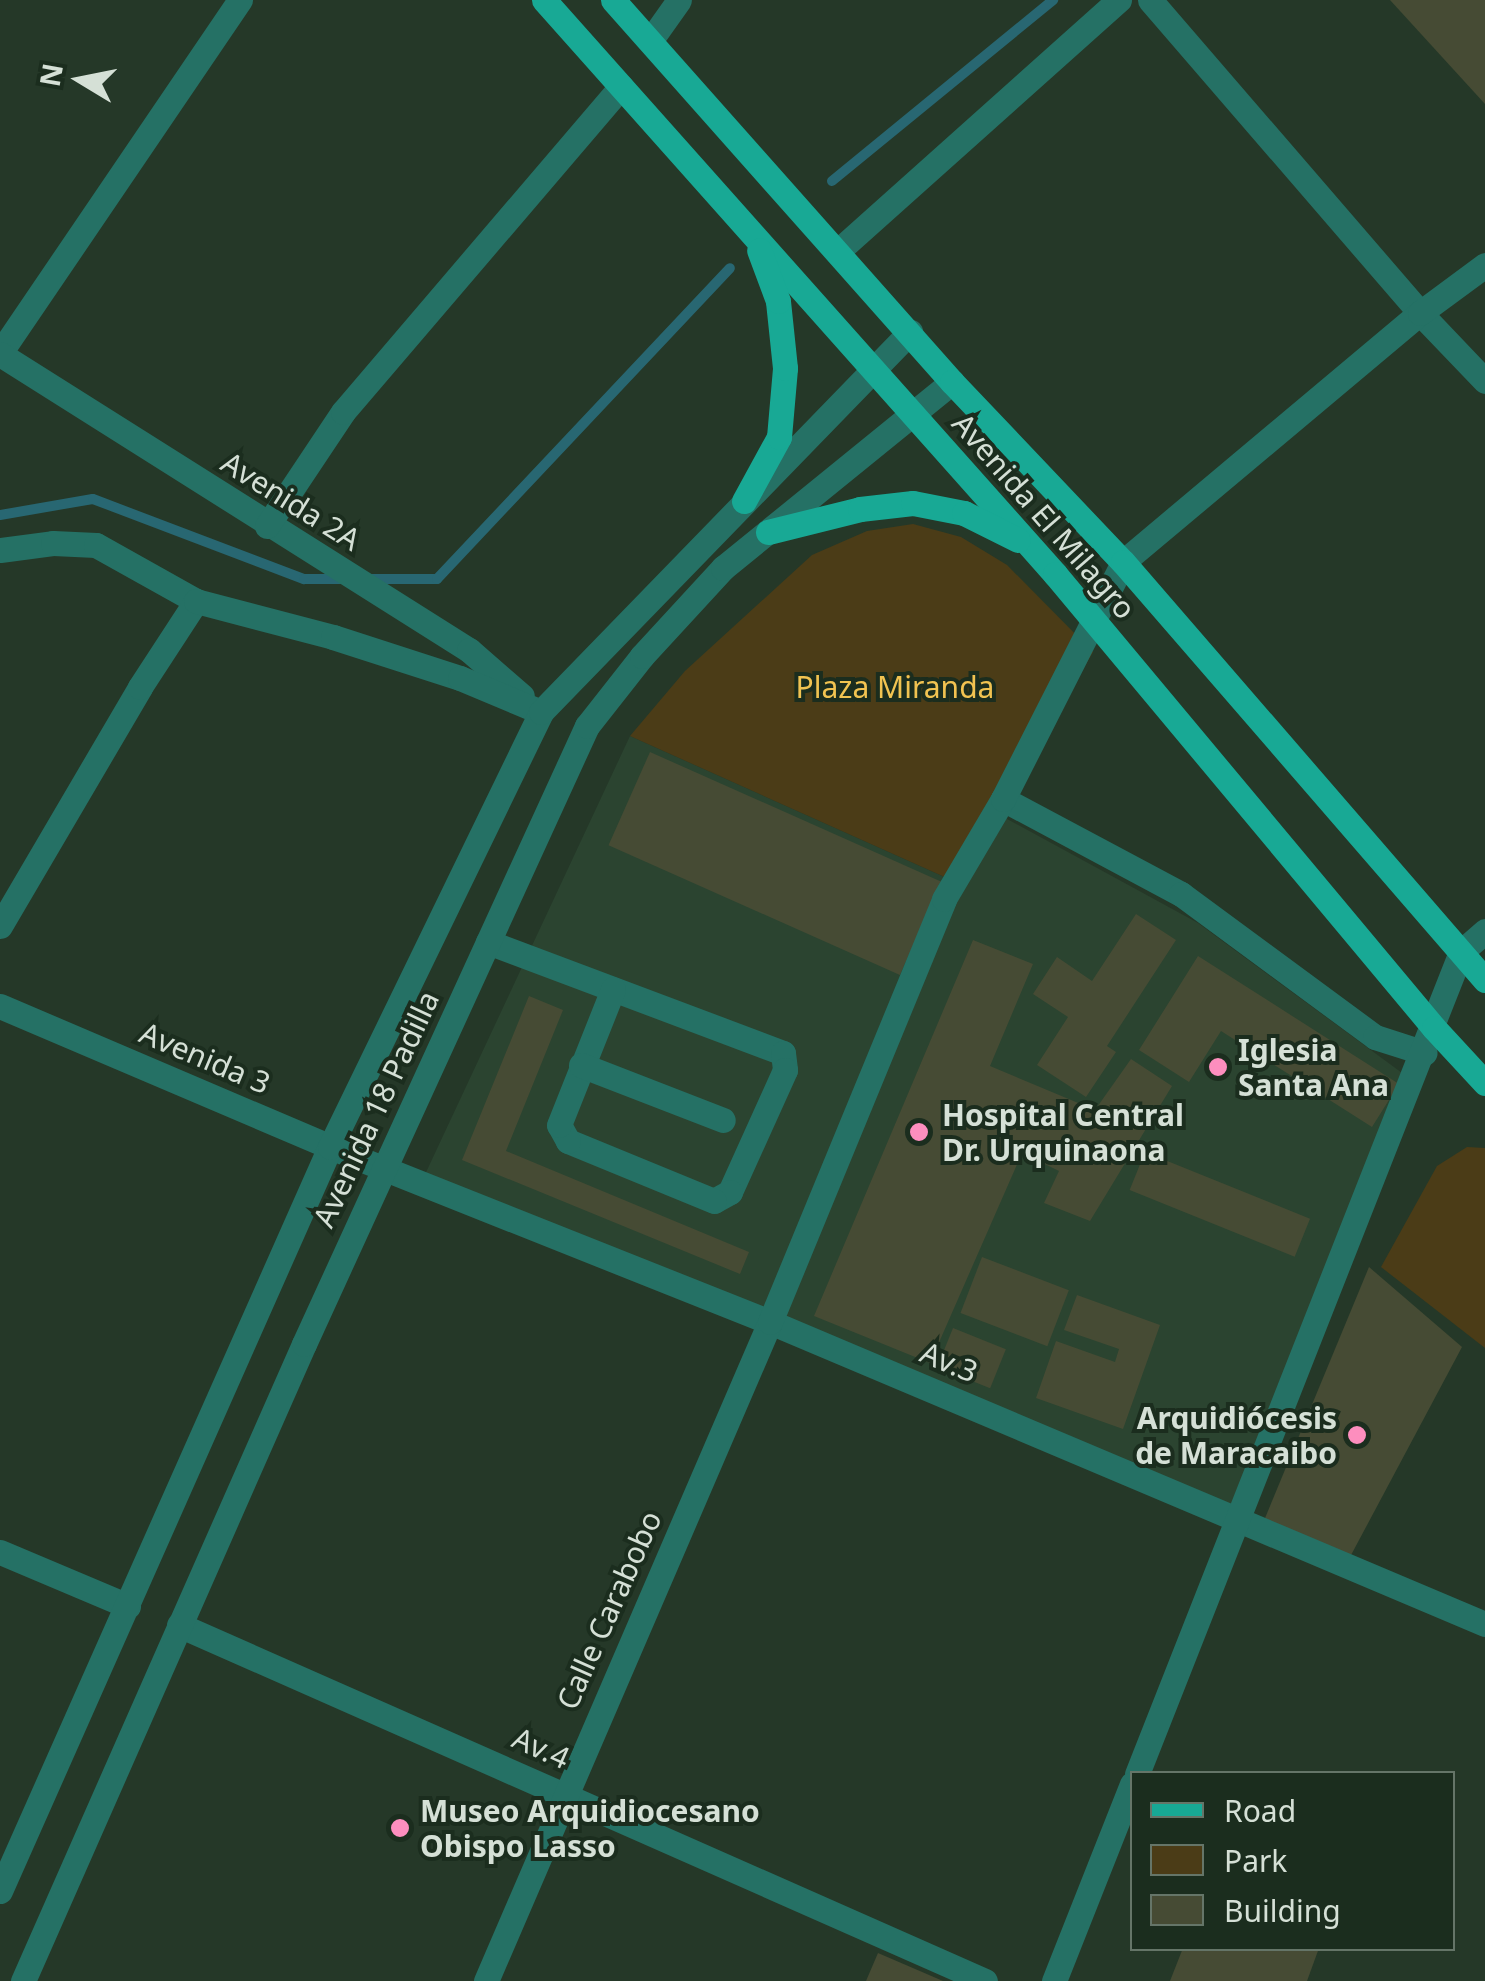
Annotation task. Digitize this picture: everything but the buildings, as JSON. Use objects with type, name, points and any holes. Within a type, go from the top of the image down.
[{"type":"main road","name":"Avenida El Milagro","points":[[544,0],[1031,547],[1430,1041],[1485,1083]]},
{"type":"main road","name":"Avenida El Milagro","points":[[613,0],[952,382],[1123,562],[1485,980]]},
{"type":"main road","points":[[744,501],[779,437],[786,368],[778,301],[754,236]]},
{"type":"main road","points":[[768,532],[860,509],[912,503],[964,514],[1031,547]]},
{"type":"street","points":[[0,353],[240,0]]},
{"type":"street","points":[[650,41],[679,0]]},
{"type":"street","points":[[838,252],[1118,0]]},
{"type":"street","points":[[1150,0],[1420,313],[1485,381]]},
{"type":"street","points":[[268,526],[342,412],[622,87]]},
{"type":"street","points":[[1123,562],[1420,313],[1485,265]]},
{"type":"street","name":"Avenida 18 Padilla","points":[[0,1892],[330,1147],[542,712],[871,367],[910,332]]},
{"type":"street","name":"Avenida 2A","points":[[0,353],[469,650],[542,712]]},
{"type":"street","name":"Avenida 18 Padilla","points":[[24,1981],[384,1169],[588,726],[642,656],[723,568],[915,416],[952,382]]},
{"type":"street","points":[[0,550],[53,543],[96,544],[196,600],[333,636],[460,678],[542,712]]},
{"type":"street","name":"Calle Carabobo","points":[[486,1981],[770,1322],[944,899],[1003,799],[1123,562]]},
{"type":"street","points":[[0,926],[140,687],[196,600]]},
{"type":"street","points":[[1003,799],[1181,894],[1375,1036],[1430,1041]]},
{"type":"street","points":[[1137,1771],[1430,1041],[1461,952],[1485,932]]},
{"type":"street","points":[[488,942],[613,989],[782,1053],[785,1070],[730,1192],[714,1200],[568,1142],[559,1125],[613,989]]},
{"type":"street","name":"Avenida 3","points":[[0,1006],[384,1169]]},
{"type":"street","points":[[581,1065],[723,1120]]},
{"type":"street","name":"Av.3","points":[[384,1169],[770,1322],[1485,1624]]},
{"type":"street","points":[[0,1552],[128,1606]]},
{"type":"street","name":"Av.4","points":[[180,1626],[985,1981]]},
{"type":"street","points":[[1054,1981],[1130,1789]]},
{"type":"shaded area","name":"Hospital Central Dr. Urquinaona","points":[[630,736],[958,883],[998,814],[1198,923],[1413,1081],[1237,1520],[421,1183]]},
{"type":"green space","name":"Plaza Miranda","points":[[913,524],[961,537],[1007,565],[1093,652],[958,883],[630,736],[685,671],[812,555],[867,531]]},
{"type":"green space","points":[[1467,1147],[1485,1148],[1485,1348],[1381,1267],[1437,1166]]},
{"type":"waterway","points":[[832,181],[1053,0]]},
{"type":"waterway","points":[[370,579],[437,579],[730,268]]},
{"type":"waterway","points":[[0,515],[93,499],[304,579],[343,579]]},
{"type":"place","name":"Iglesia Santa Ana","points":[[1218,1067]]},
{"type":"place","name":"Hospital Central Dr. Urquinaona","points":[[919,1132]]},
{"type":"place","name":"Arquidiócesis de Maracaibo","points":[[1357,1435]]},
{"type":"place","name":"Museo Arquidiocesano Obispo Lasso","points":[[400,1828]]}]
